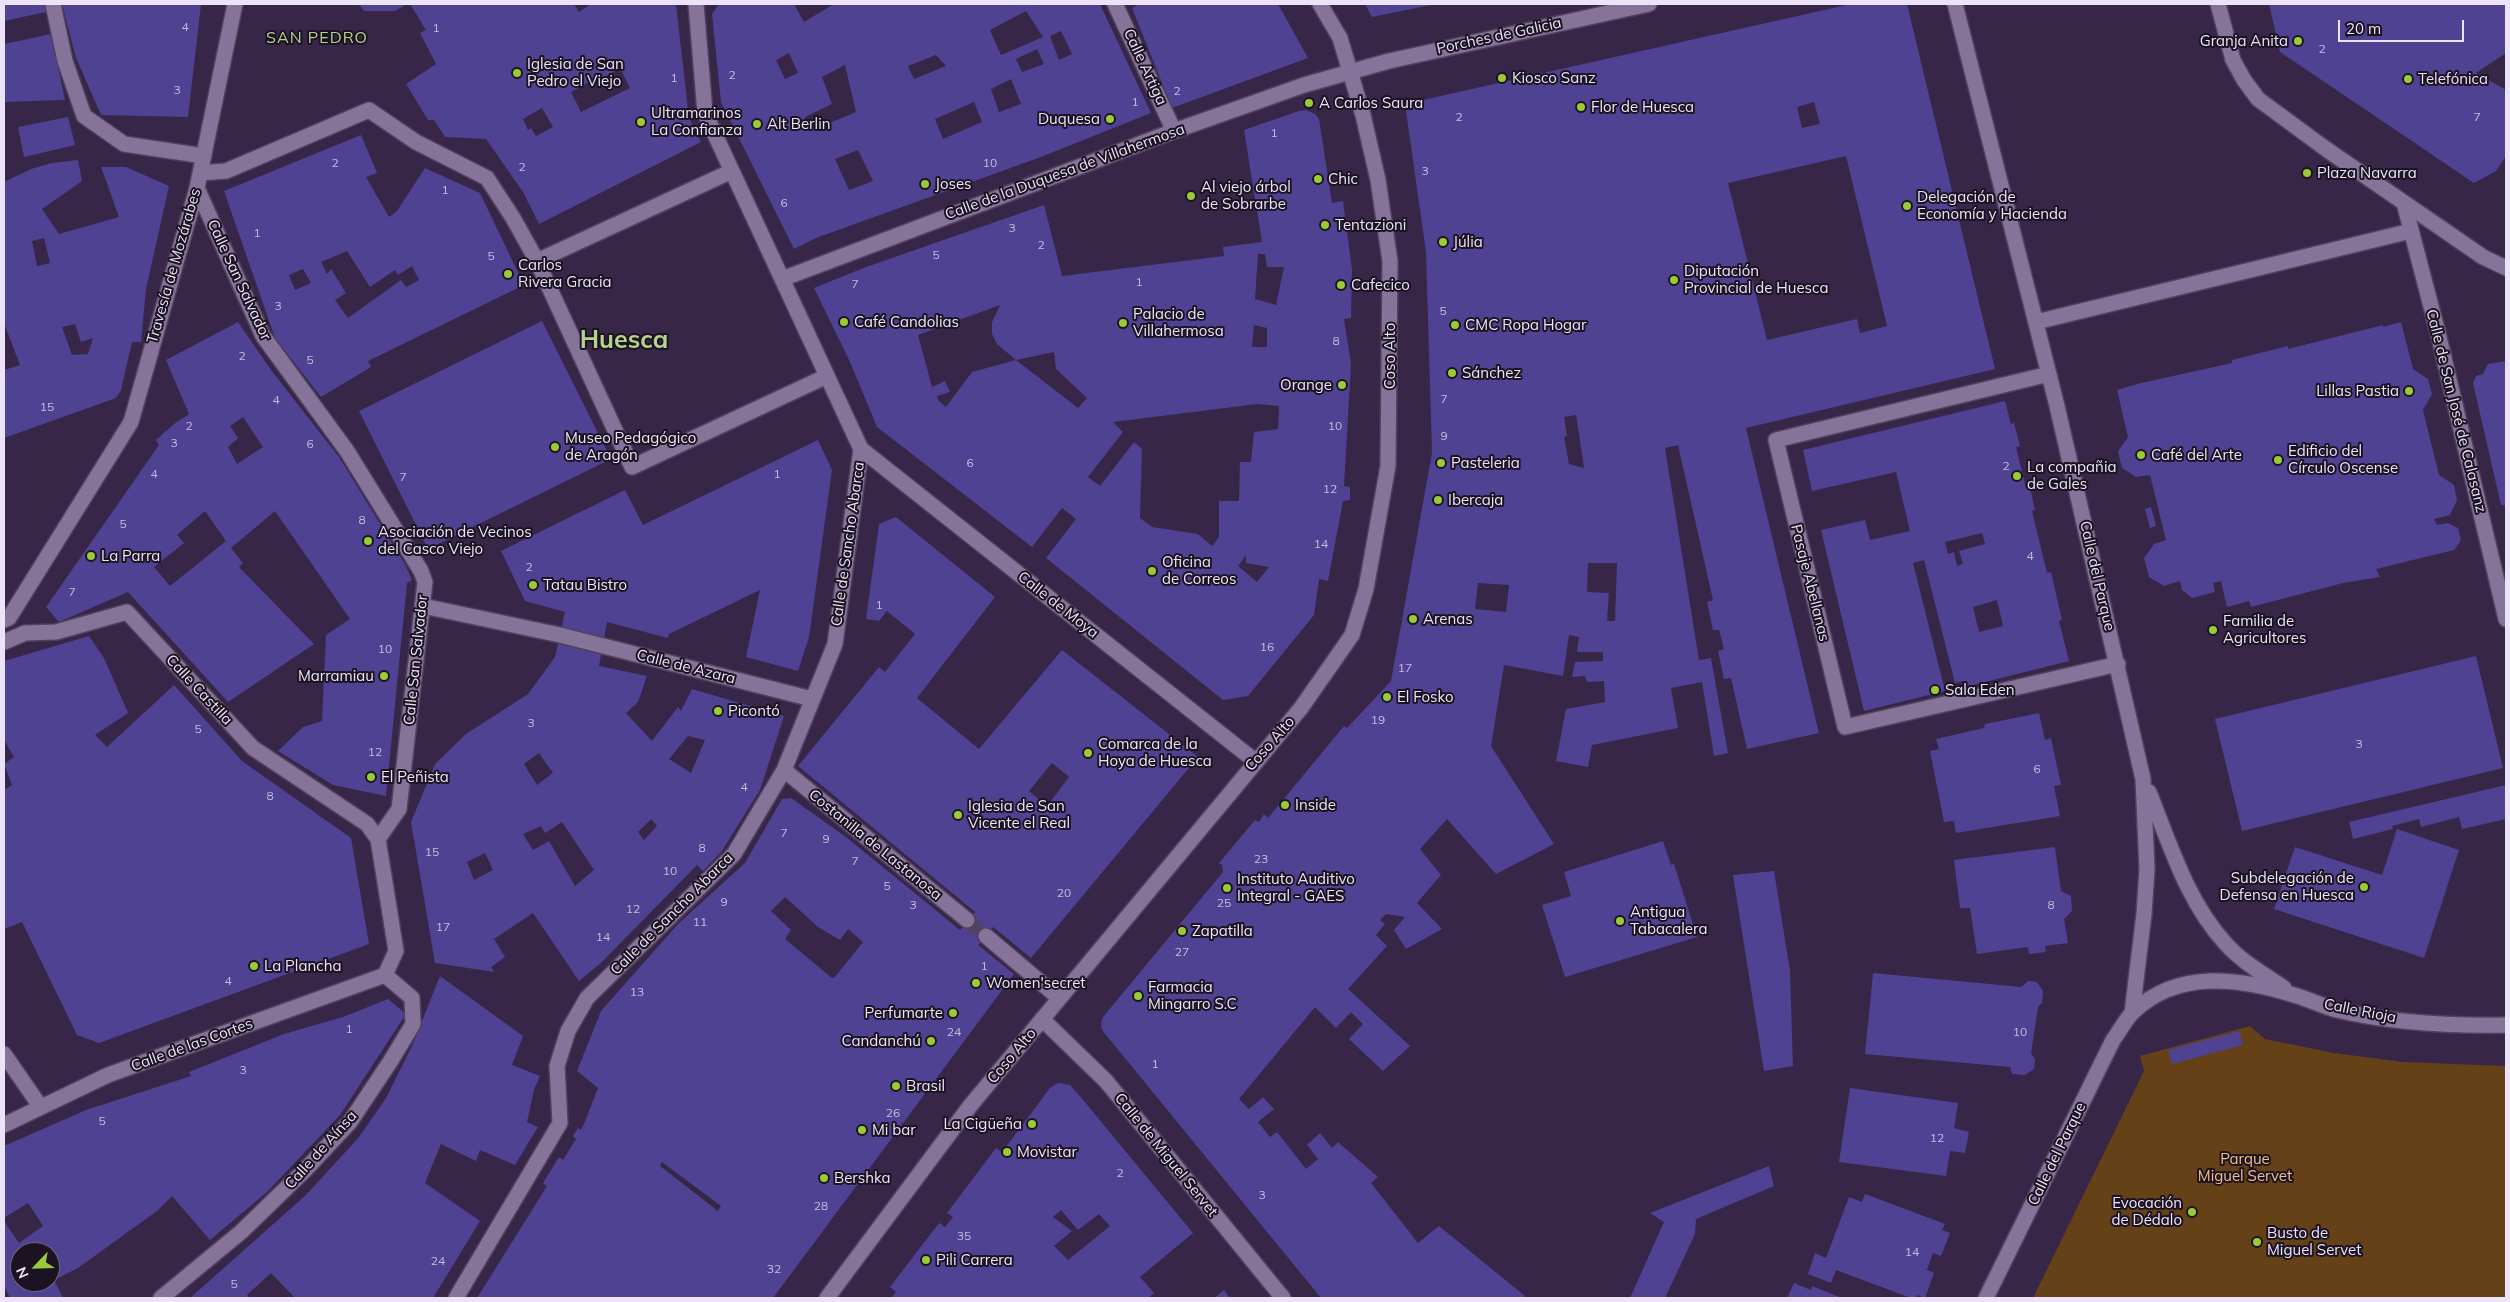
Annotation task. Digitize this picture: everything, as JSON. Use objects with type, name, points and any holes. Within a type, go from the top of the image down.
[{"type":"street","points":[[53,4],[65,62],[84,116],[124,144],[204,156]]},
{"type":"street","name":"Travesía de Mozárabes","points":[[4,620],[9,618],[131,422],[197,188],[235,4]]},
{"type":"street","name":"Calle de Sancho Abarca","points":[[456,1298],[560,1123],[557,1066],[568,1031],[587,998],[734,854],[784,770],[835,644],[861,449],[705,113],[696,4]]},
{"type":"street","name":"Calle Artiga","points":[[1115,4],[1174,131]]},
{"type":"street","name":"Coso Alto","points":[[827,1298],[970,1106],[1301,708],[1352,635],[1366,589],[1388,466],[1390,261],[1378,180],[1350,70],[1340,38],[1320,4]]},
{"type":"street","name":"Porches de Galicia","points":[[1350,70],[1649,4]]},
{"type":"street","name":"Calle del Parque","points":[[1955,4],[2049,374],[2118,664],[2143,779],[2147,869],[2143,932],[2132,1013]]},
{"type":"street","points":[[2218,4],[2233,60],[2244,80],[2258,99],[2483,257],[2506,268]]},
{"type":"street","name":"Calle de la Duquesa de Villahermosa","points":[[782,279],[1174,131],[1350,70]]},
{"type":"street","points":[[200,173],[226,171],[369,110],[416,142],[487,178],[537,261],[632,467],[827,376]]},
{"type":"street","points":[[537,261],[732,171]]},
{"type":"street","name":"Calle San Salvador","points":[[197,188],[262,336],[347,451],[421,571],[425,582],[399,809],[378,839]]},
{"type":"street","name":"Calle de San José de Calasanz","points":[[2404,203],[2438,333],[2506,619]]},
{"type":"street","points":[[2036,322],[2411,231]]},
{"type":"street","name":"Pasaje Abellanas","points":[[2049,374],[1776,440],[1778,450],[1845,727],[2118,664]]},
{"type":"street","name":"Calle de Moya","points":[[861,449],[1256,761]]},
{"type":"street","name":"Calle de Azara","points":[[423,606],[560,635],[812,700]]},
{"type":"street","name":"Calle Castilla","points":[[4,642],[25,633],[56,632],[127,612],[253,748],[367,824],[378,839]]},
{"type":"street","name":"Costanilla de Lastanosa","points":[[784,770],[967,920]]},
{"type":"street","name":"Calle del Parque","points":[[2143,779],[2179,868],[2196,903],[2209,924],[2227,945],[2247,963],[2294,995]]},
{"type":"street","points":[[378,839],[396,951],[385,975]]},
{"type":"street","points":[[986,936],[1059,998]]},
{"type":"street","name":"Calle de las Cortes","points":[[4,1125],[40,1106],[108,1075],[385,975]]},
{"type":"street","name":"Calle de Aínsa","points":[[161,1298],[241,1232],[305,1170],[355,1114],[413,1024],[412,998],[385,975]]},
{"type":"street","name":"Calle Rioja","points":[[2187,982],[2219,980],[2248,983],[2294,995],[2335,1009],[2364,1015],[2438,1023],[2506,1025]]},
{"type":"street","name":"Calle del Parque","points":[[1986,1298],[2113,1040],[2132,1013],[2148,1000],[2187,982]]},
{"type":"street","name":"Calle de Miguel Servet","points":[[1042,1019],[1106,1081],[1283,1298]]},
{"type":"street","points":[[4,1054],[40,1106]]},
{"type":"green space","name":"Parque Miguel Servet","points":[[2250,1026],[2265,1039],[2334,1053],[2403,1062],[2506,1066],[2506,1298],[2033,1298],[2144,1071],[2140,1056]]},
{"type":"building","points":[[4,4],[44,4],[46,12],[4,21]]},
{"type":"building","points":[[62,4],[201,4],[188,117],[101,115],[76,58]]},
{"type":"building","points":[[359,4],[407,4],[395,11],[364,11]]},
{"type":"building","points":[[410,4],[574,4],[579,12],[591,4],[676,4],[689,118],[701,142],[539,224],[523,192],[486,139],[445,137],[434,120],[428,120],[406,84],[436,64],[420,33],[426,30]],"holes":[[[620,68],[630,88],[581,112],[571,92],[596,78],[598,81]],[[542,108],[553,127],[536,136],[531,128],[528,130],[523,119]]]},
{"type":"building","points":[[719,4],[794,4],[804,22],[834,4],[1100,4],[1151,113],[1041,157],[816,238],[794,249],[721,102],[712,14]],"holes":[[[1026,11],[1043,37],[1001,55],[990,30]],[[1061,31],[1072,54],[1059,60],[1050,36]],[[1037,49],[1044,64],[1022,72],[1016,59]],[[789,53],[798,73],[785,79],[776,60]],[[936,55],[946,66],[914,79],[908,66]],[[845,65],[856,112],[832,122],[808,128],[805,117],[832,104],[822,77]],[[1011,79],[1021,104],[999,112],[991,89]],[[974,102],[982,122],[943,139],[935,119]],[[858,150],[873,181],[849,190],[835,159]]]},
{"type":"building","points":[[1135,4],[1278,4],[1308,58],[1172,108],[1132,8],[1136,6]]},
{"type":"building","points":[[1365,4],[1431,4],[1431,5],[1372,17]]},
{"type":"building","points":[[1851,4],[1907,4],[1995,369],[1746,428],[1819,733],[1747,749],[1731,678],[1724,679],[1718,651],[1724,649],[1719,630],[1713,630],[1707,602],[1713,600],[1678,445],[1665,448],[1699,660],[1711,658],[1728,753],[1714,756],[1702,682],[1671,688],[1678,728],[1592,745],[1588,767],[1556,761],[1566,709],[1605,702],[1604,681],[1587,682],[1585,676],[1572,677],[1575,662],[1603,661],[1603,652],[1577,652],[1579,637],[1569,635],[1563,676],[1504,665],[1491,746],[1554,844],[1496,874],[1447,819],[1420,849],[1441,875],[1417,903],[1442,929],[1406,949],[1394,930],[1405,917],[1386,914],[1380,920],[1385,924],[1376,935],[1387,946],[1348,989],[1410,1046],[1383,1071],[1349,1039],[1363,1024],[1351,1012],[1336,1028],[1315,1007],[1239,1099],[1249,1109],[1263,1097],[1274,1109],[1258,1122],[1270,1137],[1277,1132],[1306,1169],[1318,1159],[1307,1145],[1320,1133],[1332,1148],[1338,1142],[1378,1177],[1371,1183],[1418,1243],[1439,1226],[1525,1296],[1522,1298],[1321,1298],[1102,1030],[1101,1023],[1103,1017],[1223,872],[1222,865],[1219,863],[1255,820],[1259,822],[1264,814],[1268,818],[1344,726],[1347,728],[1391,681],[1432,453],[1426,252],[1405,104]],"holes":[[[1814,102],[1820,124],[1802,128],[1797,107]],[[1846,156],[1887,326],[1860,333],[1857,319],[1767,340],[1728,183]],[[1576,415],[1584,468],[1569,464],[1564,437],[1567,436],[1564,417]],[[1588,563],[1617,563],[1615,621],[1607,621],[1609,593],[1587,592]],[[1478,583],[1509,585],[1506,612],[1475,609]]]},
{"type":"building","points":[[2269,4],[2506,4],[2506,53],[2476,73],[2506,90],[2506,156],[2496,171],[2474,183],[2280,52]]},
{"type":"building","points":[[51,34],[65,100],[4,102],[4,44]]},
{"type":"building","points":[[1306,110],[1315,114],[1319,119],[1332,203],[1343,201],[1352,270],[1351,318],[1344,319],[1351,364],[1344,486],[1350,487],[1350,500],[1343,501],[1328,581],[1319,579],[1314,615],[1248,696],[1223,700],[1046,558],[1076,519],[1062,508],[1032,547],[877,427],[850,362],[814,288],[866,267],[1044,205],[1062,276],[1224,256],[1223,247],[1262,242],[1244,130]],"holes":[[[1258,254],[1265,254],[1267,267],[1284,267],[1276,305],[1255,299]],[[1000,305],[992,322],[992,334],[997,344],[1016,360],[972,372],[946,407],[938,400],[937,396],[950,392],[945,381],[932,387],[918,335]],[[1254,325],[1267,328],[1267,347],[1252,347]],[[1054,352],[1056,369],[1087,398],[1078,408],[1016,360]],[[1257,404],[1279,406],[1278,429],[1254,432],[1251,462],[1240,462],[1239,501],[1219,501],[1219,537],[1212,546],[1198,534],[1152,527],[1140,518],[1142,449],[1134,442],[1100,486],[1088,477],[1123,432],[1113,422]],[[1246,555],[1246,563],[1269,567],[1257,582],[1238,566]]]},
{"type":"building","points":[[68,117],[75,145],[24,157],[18,127]]},
{"type":"building","points":[[361,135],[377,173],[366,177],[389,217],[397,211],[425,168],[480,193],[524,285],[368,361],[371,367],[321,397],[275,338],[224,191]],"holes":[[[347,251],[370,287],[395,270],[398,275],[412,266],[419,280],[406,287],[401,280],[348,318],[335,300],[346,293],[331,269],[327,274],[321,262]],[[303,269],[311,283],[295,290],[289,275]]]},
{"type":"building","points":[[78,160],[82,181],[42,209],[59,234],[119,217],[101,167],[126,167],[169,186],[146,289],[141,342],[132,342],[121,390],[116,398],[4,438],[4,370],[20,365],[4,323],[4,182],[31,169],[52,163]],"holes":[[[44,238],[50,263],[37,266],[32,241]],[[75,324],[81,342],[93,338],[88,354],[72,355],[62,327]]]},
{"type":"building","points":[[542,321],[611,459],[428,549],[359,411]]},
{"type":"building","points":[[238,322],[271,370],[339,457],[406,566],[412,580],[407,583],[386,796],[333,785],[278,751],[303,727],[322,721],[326,635],[350,619],[275,511],[231,548],[243,563],[239,567],[314,644],[228,702],[128,592],[59,622],[46,607],[159,445],[156,440],[189,414],[166,360]],"holes":[[[243,417],[263,447],[237,464],[228,447],[238,438],[230,426]],[[205,511],[226,541],[170,586],[154,567],[184,543],[177,535]]]},
{"type":"building","name":"Edificio del Círculo Oscense","points":[[2401,322],[2413,369],[2428,379],[2432,394],[2423,410],[2439,475],[2454,485],[2457,500],[2450,515],[2434,519],[2437,525],[2448,523],[2458,528],[2461,540],[2454,550],[2376,569],[2380,577],[2343,583],[2251,607],[2249,601],[2227,607],[2221,581],[2213,583],[2215,592],[2192,598],[2182,590],[2180,581],[2164,586],[2149,577],[2144,558],[2154,544],[2166,540],[2150,475],[2136,477],[2122,468],[2118,451],[2128,437],[2117,390],[2232,363],[2232,360],[2288,346],[2288,349]]},
{"type":"building","points":[[2506,361],[2506,505],[2501,505],[2473,383],[2476,376],[2483,374],[2488,364]]},
{"type":"building","points":[[2005,401],[2011,424],[2014,423],[2020,446],[2016,447],[2026,488],[2030,487],[2035,510],[2032,511],[2047,573],[2051,572],[2062,620],[2059,621],[2069,661],[1965,687],[1963,681],[1955,683],[1924,560],[1913,563],[1945,691],[1864,711],[1821,530],[1865,520],[1870,540],[1910,531],[1896,472],[1812,491],[1803,450]],"holes":[[[1982,533],[1985,544],[1959,551],[1963,564],[1957,566],[1954,552],[1948,554],[1945,542]],[[1997,600],[2003,626],[1979,632],[1973,607]]]},
{"type":"building","points":[[818,440],[832,470],[809,637],[798,671],[746,657],[760,590],[669,634],[668,638],[607,622],[599,666],[647,676],[638,702],[626,713],[652,741],[678,707],[681,711],[692,689],[784,716],[760,790],[722,851],[703,871],[697,865],[602,962],[579,981],[533,913],[494,939],[505,957],[491,967],[494,972],[435,963],[411,822],[435,764],[466,734],[528,694],[555,657],[565,612],[525,601],[501,551],[625,490],[643,525]],"holes":[[[688,736],[705,740],[691,773],[669,759]],[[539,753],[553,773],[537,785],[524,764]],[[651,819],[657,826],[644,840],[638,832]],[[562,822],[594,870],[575,886],[549,841],[533,850],[523,834],[541,826],[545,833]],[[485,853],[493,870],[474,880],[467,862]]]},
{"type":"building","points":[[2151,507],[2156,526],[2150,528],[2145,509]]},
{"type":"building","points":[[896,517],[995,597],[917,698],[979,749],[1062,650],[1198,757],[1031,958],[993,927],[978,945],[1014,974],[773,1298],[477,1298],[547,1186],[543,1183],[559,1157],[563,1160],[576,1139],[573,1136],[578,1128],[581,1130],[584,1124],[598,1088],[577,1071],[601,1011],[679,923],[745,863],[782,799],[791,798],[846,837],[960,930],[975,912],[798,766],[879,667],[885,672],[915,634],[887,611],[879,621],[866,619],[879,524]],"holes":[[[1052,763],[1069,777],[1047,806],[1029,791]],[[785,897],[818,927],[840,940],[848,929],[863,942],[835,977],[832,978],[785,939],[791,930],[771,911]],[[662,1162],[721,1206],[718,1211],[660,1166]]]},
{"type":"building","points":[[89,636],[104,658],[128,713],[95,735],[107,747],[174,685],[242,761],[351,838],[369,944],[99,1043],[77,1035],[22,922],[4,929],[4,790],[12,785],[4,764],[14,757],[4,740],[4,661]]},
{"type":"building","points":[[2476,656],[2503,768],[2242,831],[2215,719]]},
{"type":"building","points":[[2039,713],[2045,740],[2051,738],[2061,785],[2054,786],[2060,816],[1956,833],[1954,821],[1944,822],[1930,751],[1939,749],[1936,739],[1984,728],[1985,724]]},
{"type":"building","points":[[2506,785],[2506,819],[2462,829],[2459,817],[2421,827],[2419,819],[2392,826],[2393,829],[2353,839],[2349,822]]},
{"type":"building","name":"Subdelegación de Defensa en Huesca","points":[[2397,829],[2459,850],[2424,958],[2274,909],[2295,847],[2382,875]]},
{"type":"building","name":"Antigua Tabacalera","points":[[1663,841],[1671,865],[1674,864],[1697,937],[1565,977],[1542,905],[1571,896],[1564,872]]},
{"type":"building","points":[[2055,847],[2061,891],[2071,896],[2072,911],[2064,919],[2068,943],[2045,946],[2046,952],[2029,954],[2028,947],[1977,954],[1970,908],[1960,908],[1954,860]]},
{"type":"building","points":[[1774,871],[1790,971],[1793,1066],[1764,1071],[1733,875]]},
{"type":"building","points":[[1873,973],[2021,987],[2028,981],[2037,982],[2043,991],[2042,1003],[2038,1007],[2031,1054],[2035,1059],[2034,1069],[2025,1075],[2012,1074],[2010,1067],[1865,1054]]},
{"type":"building","points":[[440,976],[523,1036],[512,1065],[540,1076],[534,1090],[527,1122],[538,1127],[515,1165],[480,1150],[476,1161],[441,1144],[425,1183],[480,1221],[433,1298],[295,1298],[271,1273],[247,1295],[250,1298],[190,1298],[306,1195],[359,1137],[386,1098],[412,1046]]},
{"type":"building","points":[[388,999],[406,1014],[340,1115],[267,1192],[210,1240],[172,1196],[157,1211],[78,1268],[60,1277],[60,1242],[20,1242],[43,1226],[28,1203],[4,1218],[4,1146],[86,1110],[191,1076],[189,1072],[284,1034],[343,1017]]},
{"type":"building","points":[[2239,1031],[2243,1045],[2172,1064],[2168,1050]]},
{"type":"building","points":[[1058,1083],[1070,1085],[1193,1233],[1140,1277],[1154,1293],[1148,1298],[891,1298],[896,1292],[890,1287],[939,1223],[945,1227],[953,1217],[947,1213],[996,1148],[1002,1152],[1050,1088]],"holes":[[[1061,1210],[1078,1230],[1099,1214],[1110,1226],[1068,1260],[1054,1246],[1072,1231],[1053,1217]]]},
{"type":"building","points":[[1850,1088],[1958,1103],[1954,1128],[1969,1132],[1965,1153],[1950,1151],[1946,1176],[1839,1162]]},
{"type":"building","points":[[1769,1166],[1774,1186],[1696,1219],[1695,1234],[1665,1298],[1630,1298],[1664,1222],[1650,1213]]},
{"type":"building","points":[[1865,1194],[1945,1224],[1942,1230],[1950,1233],[1941,1256],[1933,1253],[1927,1270],[1934,1273],[1925,1298],[1917,1295],[1916,1298],[1911,1298],[1836,1270],[1831,1283],[1808,1274],[1815,1253],[1826,1258],[1849,1197],[1862,1202]]},
{"type":"building","points":[[4,1221],[18,1242],[10,1242],[10,1292],[60,1292],[63,1298],[10,1298],[4,1286]]},
{"type":"building","points":[[1794,1283],[1811,1290],[1812,1286],[1842,1298],[1787,1298]]},
{"type":"building","points":[[1224,1290],[1230,1298],[1214,1298]]},
{"type":"tunnel","points":[[967,920],[986,936]]},
{"type":"place","name":"Granja Anita","points":[[2298,41]]},
{"type":"place","name":"Iglesia de San Pedro el Viejo","points":[[517,73]]},
{"type":"place","name":"Kiosco Sanz","points":[[1502,78]]},
{"type":"place","name":"Telefónica","points":[[2408,79]]},
{"type":"place","name":"A Carlos Saura","points":[[1309,103]]},
{"type":"place","name":"Flor de Huesca","points":[[1581,107]]},
{"type":"place","name":"Duquesa","points":[[1110,119]]},
{"type":"place","name":"Ultramarinos La Confianza","points":[[641,122]]},
{"type":"place","name":"Alt Berlin","points":[[757,124]]},
{"type":"place","name":"Plaza Navarra","points":[[2307,173]]},
{"type":"place","name":"Chic","points":[[1318,179]]},
{"type":"place","name":"Joses","points":[[925,184]]},
{"type":"place","name":"Al viejo árbol de Sobrarbe","points":[[1191,196]]},
{"type":"place","name":"Delegación de Economía y Hacienda","points":[[1907,206]]},
{"type":"place","name":"Tentazioni","points":[[1325,225]]},
{"type":"place","name":"Júlia","points":[[1443,242]]},
{"type":"place","name":"Carlos Rivera Gracia","points":[[508,274]]},
{"type":"place","name":"Diputación Provincial de Huesca","points":[[1674,280]]},
{"type":"place","name":"Cafecico","points":[[1341,285]]},
{"type":"place","name":"Café Candolias","points":[[844,322]]},
{"type":"place","name":"Palacio de Villahermosa","points":[[1123,323]]},
{"type":"place","name":"CMC Ropa Hogar","points":[[1455,325]]},
{"type":"place","name":"Sánchez","points":[[1452,373]]},
{"type":"place","name":"Orange","points":[[1342,385]]},
{"type":"place","name":"Lillas Pastia","points":[[2409,391]]},
{"type":"place","name":"Museo Pedagógico de Aragón","points":[[555,447]]},
{"type":"place","name":"Café del Arte","points":[[2141,455]]},
{"type":"place","name":"Edificio del Círculo Oscense","points":[[2278,460]]},
{"type":"place","name":"Pasteleria","points":[[1441,463]]},
{"type":"place","name":"La compañia de Gales","points":[[2017,476]]},
{"type":"place","name":"Ibercaja","points":[[1438,500]]},
{"type":"place","name":"Asociación de Vecinos del Casco Viejo","points":[[368,541]]},
{"type":"place","name":"La Parra","points":[[91,556]]},
{"type":"place","name":"Oficina de Correos","points":[[1152,571]]},
{"type":"place","name":"Tatau Bistro","points":[[533,585]]},
{"type":"place","name":"Arenas","points":[[1413,619]]},
{"type":"place","name":"Familia de Agricultores","points":[[2213,630]]},
{"type":"place","name":"Marramiau","points":[[384,676]]},
{"type":"place","name":"Sala Eden","points":[[1935,690]]},
{"type":"place","name":"El Fosko","points":[[1387,697]]},
{"type":"place","name":"Picontó","points":[[718,711]]},
{"type":"place","name":"Comarca de la Hoya de Huesca","points":[[1088,753]]},
{"type":"place","name":"El Peñista","points":[[371,777]]},
{"type":"place","name":"Inside","points":[[1285,805]]},
{"type":"place","name":"Iglesia de San Vicente el Real","points":[[958,815]]},
{"type":"place","name":"Subdelegación de Defensa en Huesca","points":[[2364,887]]},
{"type":"place","name":"Instituto Auditivo Integral - GAES","points":[[1227,888]]},
{"type":"place","name":"Antigua Tabacalera","points":[[1620,921]]},
{"type":"place","name":"Zapatilla","points":[[1182,931]]},
{"type":"place","name":"La Plancha","points":[[254,966]]},
{"type":"place","name":"Women'secret","points":[[976,983]]},
{"type":"place","name":"Farmacia Mingarro S.C","points":[[1138,996]]},
{"type":"place","name":"Perfumarte","points":[[953,1013]]},
{"type":"place","name":"Candanchú","points":[[931,1041]]},
{"type":"place","name":"Brasil","points":[[896,1086]]},
{"type":"place","name":"La Cigüeña","points":[[1032,1124]]},
{"type":"place","name":"Mi bar","points":[[862,1130]]},
{"type":"place","name":"Movistar","points":[[1007,1152]]},
{"type":"place","name":"Bershka","points":[[824,1178]]},
{"type":"place","name":"Evocación de Dédalo","points":[[2192,1212]]},
{"type":"place","name":"Busto de Miguel Servet","points":[[2257,1242]]},
{"type":"place","name":"Pili Carrera","points":[[926,1260]]},
{"type":"district","name":"SAN PEDRO","points":[[317,38]]},
{"type":"district","name":"Huesca","points":[[624,340]]}]
